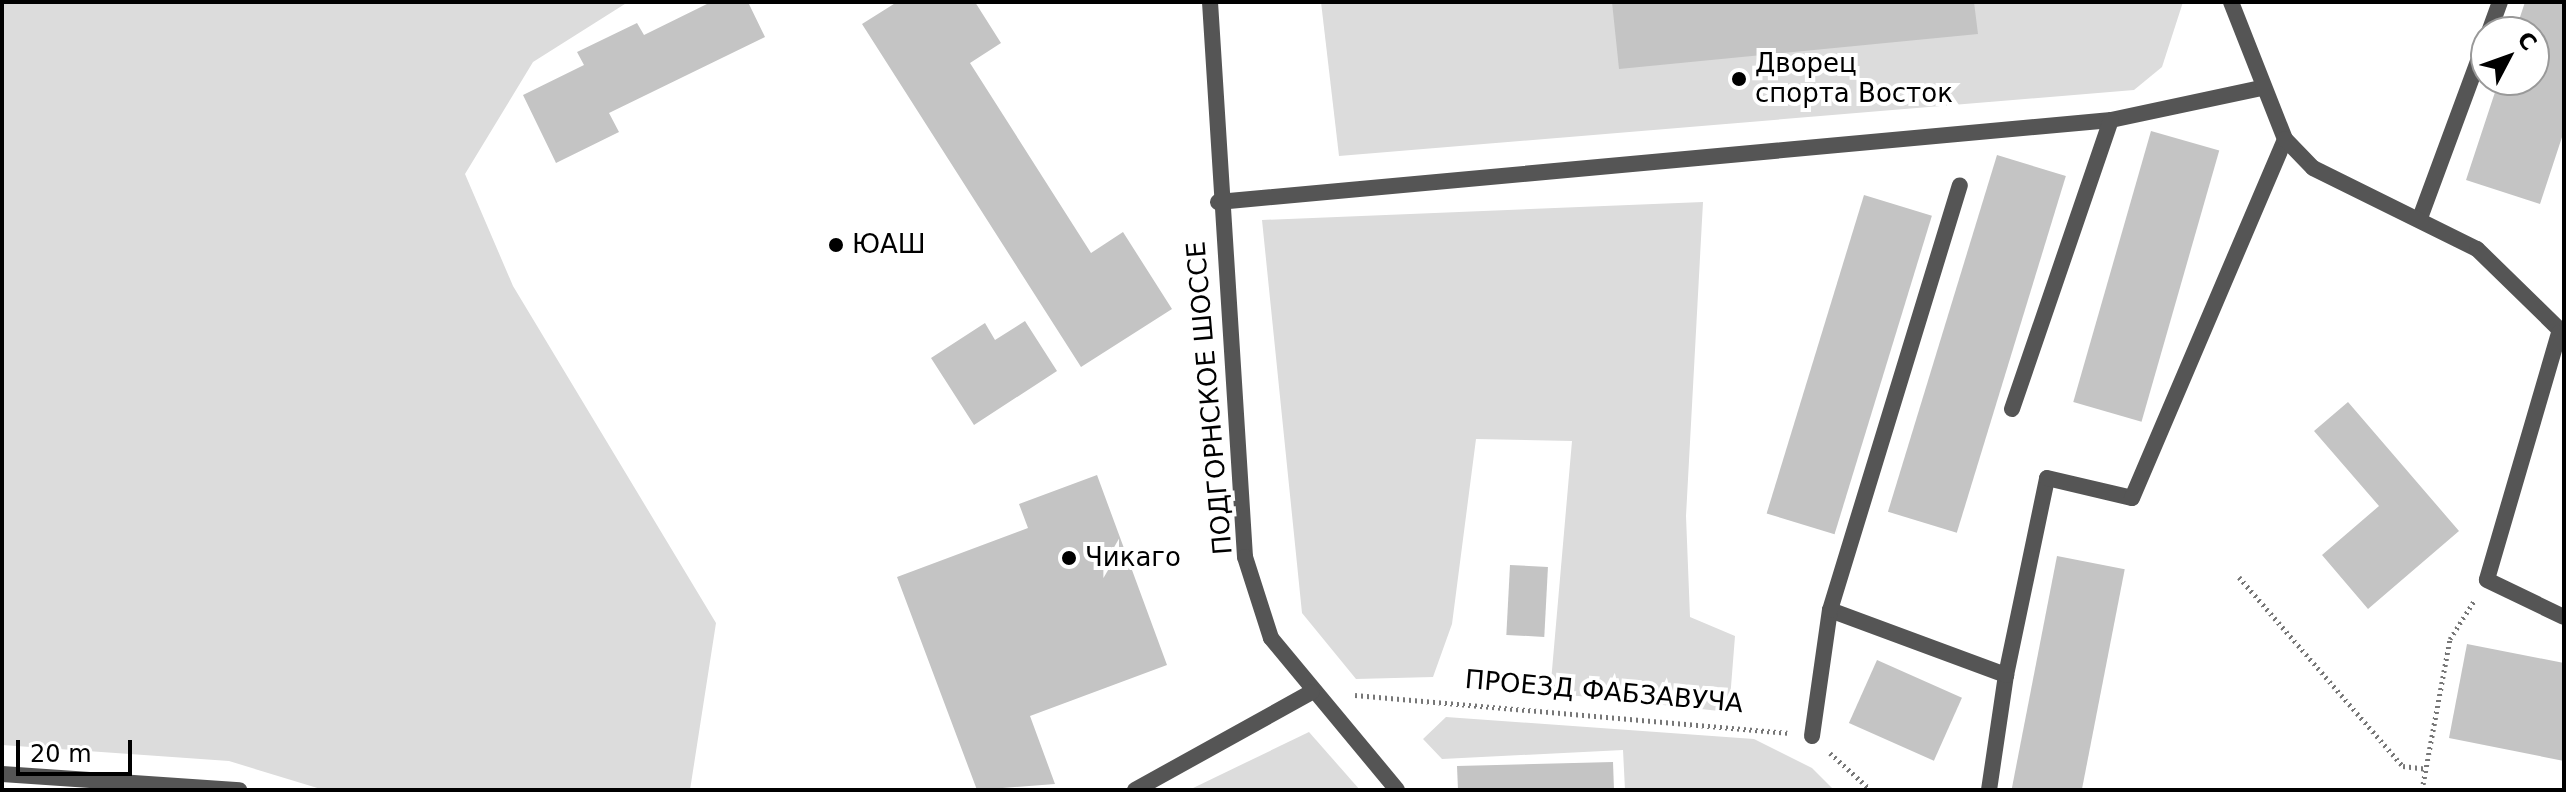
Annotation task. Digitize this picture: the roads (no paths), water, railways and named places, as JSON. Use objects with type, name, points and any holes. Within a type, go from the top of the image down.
[{"type":"street","name":"ПОДГОРНСКОЕ ШОССЕ","points":[[1210,2],[1218,202],[1245,557],[1271,638],[1312,692],[1397,790]]},
{"type":"street","points":[[2231,2],[2261,88],[2285,139],[2313,168],[2420,218],[2477,249],[2561,333],[2487,580],[2564,617]]},
{"type":"street","points":[[2420,218],[2470,83]]},
{"type":"street","points":[[1218,202],[2111,120],[2261,88]]},
{"type":"street","points":[[2012,409],[2111,120]]},
{"type":"street","points":[[1989,790],[2006,675],[2047,478],[2132,498],[2285,139]]},
{"type":"street","points":[[1812,736],[1830,610],[1960,185]]},
{"type":"street","points":[[1830,610],[2006,675]]},
{"type":"street","points":[[1135,790],[1312,692]]},
{"type":"street","points":[[2,774],[239,790]]},
{"type":"place","name":"Дворец спорта Восток","points":[[1739,79]]},
{"type":"place","name":"ЮАШ","points":[[836,245]]},
{"type":"place","name":"Чикаго","points":[[1069,558]]}]
